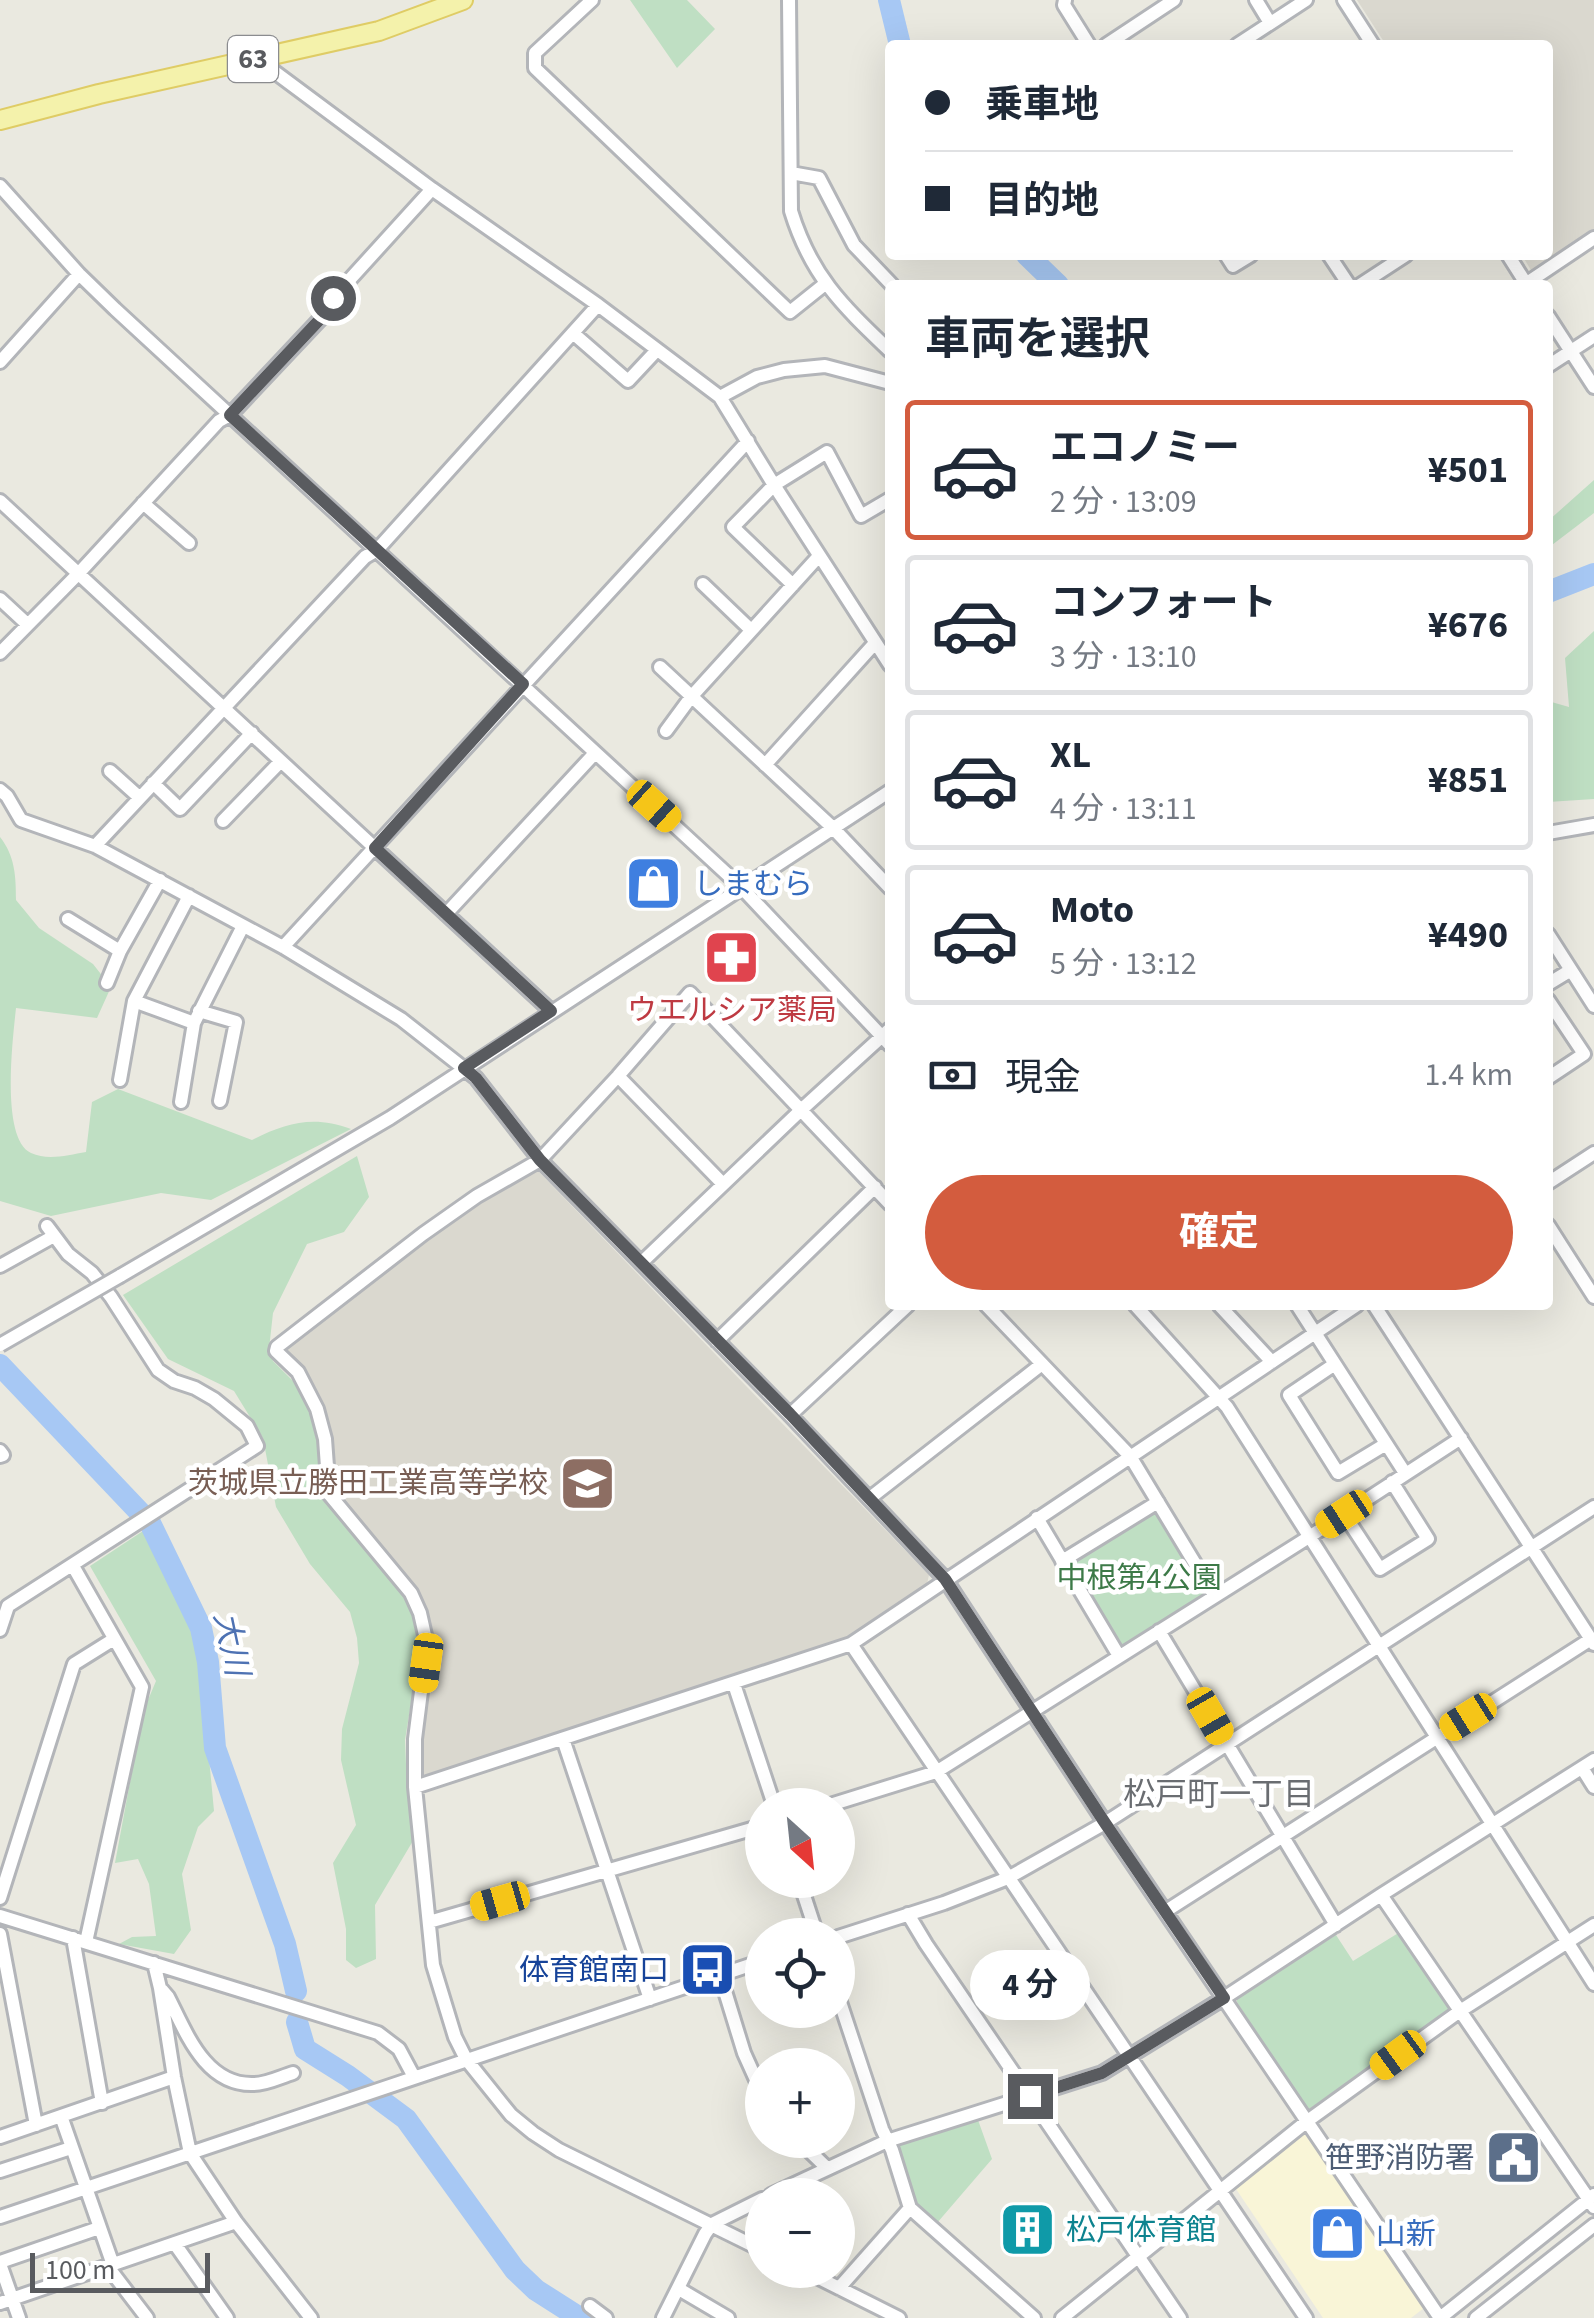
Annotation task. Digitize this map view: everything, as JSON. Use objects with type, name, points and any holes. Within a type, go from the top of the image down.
[{"type":"main road","name":"63","points":[[0,120],[379,31],[463,0]]},
{"type":"street","points":[[592,0],[534,53],[535,68],[790,312],[825,284]]},
{"type":"street","points":[[789,0],[791,211],[811,263],[825,284],[885,345]]},
{"type":"street","points":[[1066,0],[1064,4],[1086,40]]},
{"type":"street","points":[[1114,40],[1174,0]]},
{"type":"street","points":[[1256,0],[1270,23]]},
{"type":"street","points":[[1244,40],[1306,0]]},
{"type":"street","points":[[1344,0],[1370,40]]},
{"type":"street","points":[[256,58],[720,397],[885,658]]},
{"type":"street","points":[[791,173],[819,178],[854,244],[887,280]]},
{"type":"street","points":[[0,186],[79,274],[741,886],[885,1034]]},
{"type":"street","points":[[0,653],[324,315],[333,298],[432,188]]},
{"type":"street","points":[[1532,280],[1594,238]]},
{"type":"street","points":[[1368,280],[1398,260]]},
{"type":"street","points":[[0,362],[79,274]]},
{"type":"street","points":[[95,846],[365,557],[376,550],[598,305]]},
{"type":"street","points":[[1553,324],[1594,387]]},
{"type":"street","points":[[574,334],[628,382],[657,350]]},
{"type":"street","points":[[1553,363],[1594,336]]},
{"type":"street","points":[[720,397],[757,377],[825,366],[885,382]]},
{"type":"street","points":[[283,947],[748,441]]},
{"type":"street","points":[[793,585],[733,527],[774,485],[827,452],[860,516],[885,502]]},
{"type":"street","points":[[0,501],[551,1011]]},
{"type":"street","points":[[143,503],[189,543]]},
{"type":"street","points":[[666,730],[691,697],[819,556]]},
{"type":"street","points":[[703,584],[750,630]]},
{"type":"street","points":[[0,598],[28,624]]},
{"type":"street","points":[[765,765],[875,643]]},
{"type":"street","points":[[660,668],[834,828],[885,883]]},
{"type":"street","points":[[153,783],[180,809],[252,734]]},
{"type":"street","points":[[446,914],[595,753]]},
{"type":"street","points":[[222,822],[281,761]]},
{"type":"street","points":[[110,771],[139,797]]},
{"type":"street","points":[[0,790],[22,820],[95,846],[283,947],[401,1019],[476,1078],[540,1160],[790,1414],[945,1579],[1440,2318],[1592,2201],[1381,1895]]},
{"type":"street","points":[[0,1346],[390,1118],[885,794]]},
{"type":"street","points":[[1553,832],[1594,825]]},
{"type":"street","points":[[106,983],[160,880]]},
{"type":"street","points":[[120,1080],[134,1001],[188,896]]},
{"type":"street","points":[[68,919],[120,951]]},
{"type":"street","points":[[181,1102],[196,1017],[243,926]]},
{"type":"street","points":[[1553,942],[1594,1006]]},
{"type":"street","points":[[1553,981],[1571,970]]},
{"type":"street","points":[[745,2241],[559,2150],[511,2114],[466,2059],[433,1965],[416,1787],[415,1738],[428,1644],[420,1612],[411,1593],[329,1494],[317,1409],[298,1372],[276,1351],[422,1234],[540,1160],[690,992],[885,1199]]},
{"type":"street","points":[[134,1001],[196,1017],[236,1022],[220,1102]]},
{"type":"street","points":[[1553,1008],[1584,1054],[1553,1075]]},
{"type":"street","points":[[641,1264],[801,1110],[885,1038]]},
{"type":"street","points":[[618,1076],[723,1184]]},
{"type":"street","points":[[1553,1181],[1594,1153]]},
{"type":"street","points":[[716,1341],[874,1187]]},
{"type":"street","points":[[0,1266],[51,1231],[68,1254],[102,1285],[158,1370],[214,1399],[247,1426],[258,1446],[72,1566],[4,1603],[0,1630]]},
{"type":"street","points":[[1553,1232],[1594,1297]]},
{"type":"street","points":[[790,1414],[903,1310]]},
{"type":"street","points":[[991,1310],[1130,1456],[1214,1596]]},
{"type":"street","points":[[1140,1310],[1219,1396],[1594,1984]]},
{"type":"street","points":[[1225,1310],[1272,1362]]},
{"type":"street","points":[[1300,1310],[1405,1473]]},
{"type":"street","points":[[416,1787],[851,1644],[1350,1310]]},
{"type":"street","points":[[1166,1912],[1592,1641],[1377,1310]]},
{"type":"street","points":[[870,1498],[1042,1364]]},
{"type":"street","points":[[1335,1364],[1289,1395],[1338,1473],[1386,1444]]},
{"type":"street","points":[[855,1797],[936,1772],[1461,1438]]},
{"type":"street","points":[[1344,1514],[1380,1569],[1428,1539],[1392,1482]]},
{"type":"street","points":[[1062,1560],[1158,1502]]},
{"type":"street","points":[[855,1931],[1008,1878],[1105,1823],[1594,1507]]},
{"type":"street","points":[[1037,1518],[1119,1656]]},
{"type":"street","points":[[72,1566],[142,1688],[79,1940],[102,2102]]},
{"type":"street","points":[[1159,1631],[1336,1925]]},
{"type":"street","points":[[0,1898],[74,1664],[114,1639]]},
{"type":"street","points":[[851,1644],[1306,2318]]},
{"type":"street","points":[[734,1684],[768,1788]]},
{"type":"street","points":[[564,1740],[650,1998]]},
{"type":"street","points":[[806,2178],[886,2141],[1102,2073],[1588,1764],[1594,1787]]},
{"type":"street","points":[[429,1922],[745,1831]]},
{"type":"street","points":[[908,1914],[1180,2318]]},
{"type":"street","points":[[0,1916],[378,2033],[399,2049],[414,2077]]},
{"type":"street","points":[[1062,2318],[1306,2122],[1460,2010],[1594,1925]]},
{"type":"street","points":[[0,1934],[36,2125]]},
{"type":"street","points":[[154,1963],[190,2153],[236,2222],[312,2318]]},
{"type":"street","points":[[0,2217],[745,1968]]},
{"type":"street","points":[[720,1976],[745,2055]]},
{"type":"street","points":[[160,1988],[196,2050],[217,2072],[248,2085],[292,2074]]},
{"type":"street","points":[[849,2028],[910,2208],[1034,2318]]},
{"type":"street","points":[[0,2136],[174,2077]]},
{"type":"street","points":[[61,2116],[111,2266],[147,2318]]},
{"type":"street","points":[[0,2171],[72,2148]]},
{"type":"street","points":[[817,2158],[827,2168]]},
{"type":"street","points":[[663,2318],[712,2224],[745,2208]]},
{"type":"street","points":[[855,2270],[910,2208]]},
{"type":"street","points":[[6,2301],[236,2222]]},
{"type":"street","points":[[1476,2318],[1594,2226]]},
{"type":"street","points":[[19,2318],[6,2301],[0,2263],[100,2228]]},
{"type":"street","points":[[175,2244],[227,2318]]},
{"type":"street","points":[[839,2288],[899,2318]]},
{"type":"street","points":[[678,2289],[728,2318]]},
{"type":"street","points":[[590,2306],[606,2318]]},
{"type":"shaded area","points":[[1357,0],[1594,0],[1594,231],[1553,258],[1553,40],[1383,40]]},
{"type":"shaded area","points":[[1525,260],[1550,260],[1532,272]]},
{"type":"shaded area","name":"茨城県立勝田工業高等学校","points":[[531,1171],[538,1171],[929,1575],[927,1584],[846,1639],[425,1775],[420,1771],[434,1660],[424,1606],[334,1493],[323,1404],[308,1373],[284,1347],[445,1225]]},
{"type":"shaded area","points":[[1298,2132],[1307,2133],[1424,2308],[1411,2318],[1323,2318],[1234,2186]]},
{"type":"green space","points":[[630,0],[687,0],[715,29],[677,68]]},
{"type":"green space","points":[[1594,480],[1594,513],[1553,544],[1553,517]]},
{"type":"green space","points":[[1594,631],[1594,799],[1553,802],[1553,702],[1569,707],[1565,658]]},
{"type":"green space","points":[[0,837],[14,867],[16,900],[39,928],[93,964],[111,987],[97,1018],[16,1008],[12,1109],[21,1144],[31,1153],[51,1157],[86,1152],[92,1102],[118,1089],[252,1140],[300,1123],[324,1122],[351,1129],[211,1200],[161,1193],[51,1216],[0,1201]]},
{"type":"green space","points":[[357,1156],[369,1197],[344,1232],[307,1244],[273,1313],[269,1349],[273,1361],[298,1386],[310,1413],[322,1496],[406,1597],[421,1642],[405,1740],[407,1788],[417,1834],[375,1905],[376,1959],[356,1968],[346,1960],[346,1929],[333,1863],[356,1825],[341,1760],[342,1729],[359,1663],[350,1612],[310,1564],[276,1507],[263,1438],[234,1391],[168,1359],[123,1295]]},
{"type":"green space","name":"中根第4公園","points":[[1157,1510],[1207,1594],[1121,1646],[1070,1562]]},
{"type":"green space","points":[[143,1531],[194,1629],[214,1811],[198,1827],[182,1874],[191,1930],[174,1954],[119,1944],[132,1937],[156,1936],[149,1884],[138,1859],[115,1863],[143,1712],[156,1681],[90,1566]]},
{"type":"green space","points":[[1400,1932],[1450,2009],[1308,2110],[1237,1997],[1336,1935],[1353,1961]]},
{"type":"green space","points":[[978,2120],[992,2159],[937,2223],[917,2204],[896,2144]]},
{"type":"waterway","points":[[889,0],[899,40]]},
{"type":"waterway","points":[[1032,260],[1053,280]]},
{"type":"waterway","points":[[1553,590],[1594,574]]},
{"type":"waterway","name":"大川","points":[[0,1365],[150,1523],[201,1628],[208,1662],[215,1748],[285,1944],[296,1991]]},
{"type":"waterway","name":"大川","points":[[297,2022],[305,2049],[406,2119],[515,2270],[536,2290],[580,2318]]},
{"type":"place","name":"しまむら","points":[[654,884]]},
{"type":"place","name":"ウエルシア薬局","points":[[732,958]]},
{"type":"place","name":"茨城県立勝田工業高等学校","points":[[587,1483]]},
{"type":"place","name":"体育館南口","points":[[708,1970]]},
{"type":"place","name":"笹野消防署","points":[[1514,2158]]},
{"type":"place","name":"松戸体育館","points":[[1027,2230]]},
{"type":"place","name":"山新","points":[[1337,2234]]},
{"type":"district","name":"松戸町一丁目","points":[[1219,1795]]},
{"type":"route","points":[[333,298],[324,315],[230,415],[523,684],[375,848],[551,1011],[464,1068],[540,1160],[790,1414],[945,1579],[1224,1998],[1102,2073],[1030,2096]]}]
